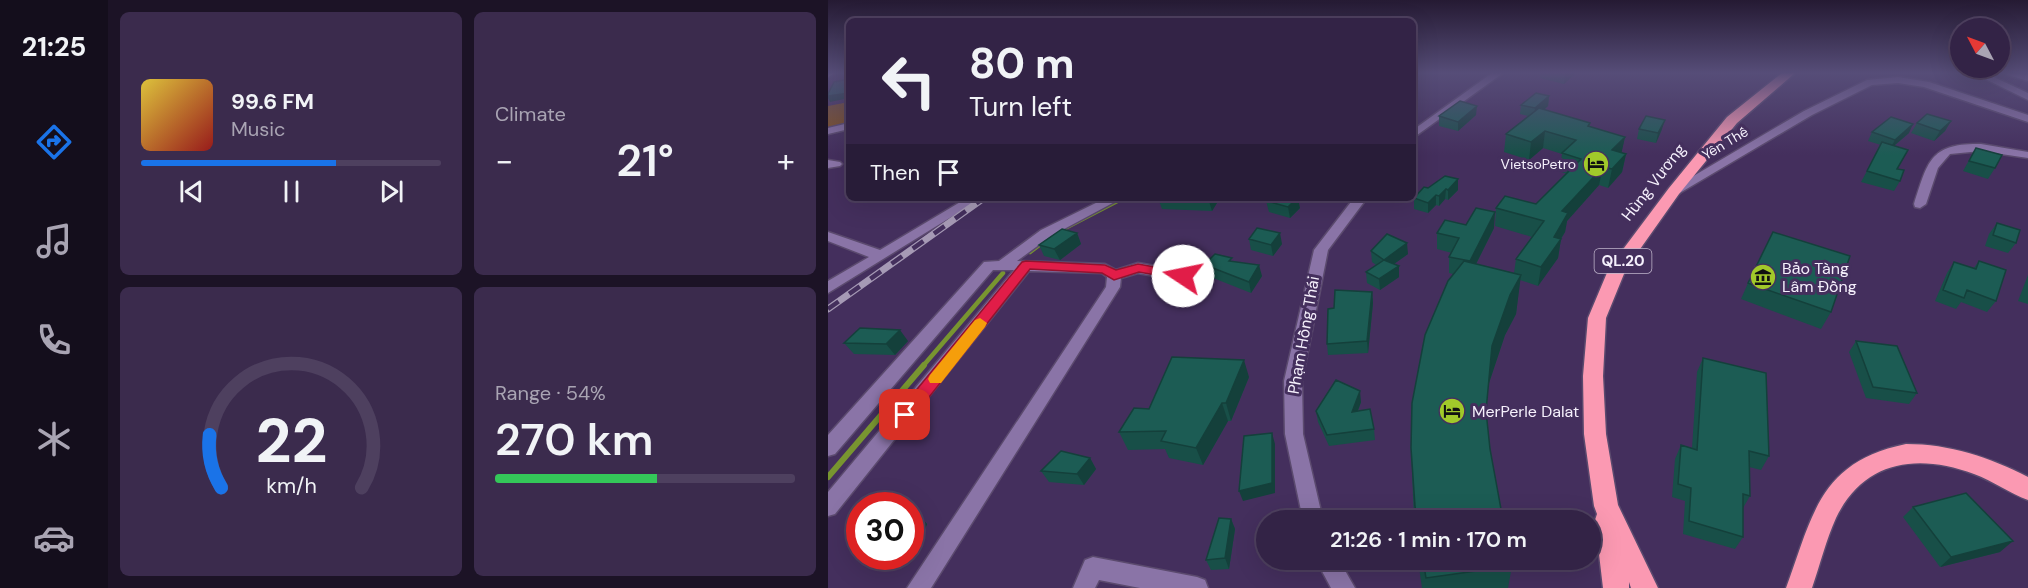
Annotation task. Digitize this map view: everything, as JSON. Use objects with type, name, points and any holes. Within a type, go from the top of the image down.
[{"type":"highway","name":"Hùng Vương","points":[[1645,588],[1606,506],[1595,434],[1593,376],[1598,318],[1618,268],[1674,191],[1731,120],[1755,100]]},
{"type":"highway","points":[[1799,588],[1827,513],[1840,491],[1865,467],[1884,457],[1945,453],[2001,473],[2028,489]]},
{"type":"highway","name":"QL.20","points":[[1606,506],[1616,588]]},
{"type":"street","points":[[1416,133],[1460,100]]},
{"type":"street","name":"Yên Thế","points":[[1674,191],[1777,130],[1834,100]]},
{"type":"street","name":"Yên Thế","points":[[1976,100],[2028,119]]},
{"type":"street","points":[[828,131],[846,127]]},
{"type":"street","points":[[1920,204],[1933,165],[1940,154],[1948,149],[1961,147],[2028,155]]},
{"type":"street","points":[[828,288],[971,201]]},
{"type":"street","points":[[1004,264],[1046,233],[1110,201]]},
{"type":"street","name":"Phạm Hồng Thái","points":[[1311,510],[1294,432],[1291,396],[1293,381],[1321,250],[1359,201]]},
{"type":"street","points":[[828,236],[881,256]]},
{"type":"street","points":[[828,448],[989,265],[1105,269],[1114,275],[1138,268],[1183,276]]},
{"type":"street","points":[[828,507],[1026,265]]},
{"type":"street","points":[[918,588],[1113,287],[1114,275]]},
{"type":"street","points":[[1084,588],[1093,568],[1197,588]]},
{"type":"street","points":[[1333,570],[1344,588]]},
{"type":"shaded area","points":[[846,103],[846,124],[828,128],[828,106]]},
{"type":"building","points":[[1527,100],[1544,100],[1535,108],[1521,105]]},
{"type":"building","points":[[1460,101],[1477,106],[1458,122],[1439,116]]},
{"type":"building","points":[[1539,108],[1590,123],[1588,126],[1625,137],[1612,150],[1626,154],[1612,169],[1603,167],[1562,211],[1568,213],[1554,237],[1561,239],[1541,267],[1516,259],[1544,221],[1496,208],[1505,196],[1536,204],[1581,159],[1562,153],[1576,140],[1545,131],[1531,142],[1506,134]]},
{"type":"building","points":[[1927,114],[1951,121],[1940,131],[1917,123]]},
{"type":"building","points":[[1646,116],[1665,120],[1658,133],[1639,129]]},
{"type":"building","points":[[1891,117],[1913,124],[1895,140],[1872,132]]},
{"type":"building","points":[[1882,142],[1908,150],[1897,169],[1904,170],[1900,181],[1867,171]]},
{"type":"building","points":[[1976,148],[2002,155],[1995,168],[1969,161]]},
{"type":"building","points":[[1445,176],[1458,179],[1448,190],[1446,189],[1439,196],[1436,195],[1428,203],[1416,199],[1424,187],[1428,188]]},
{"type":"building","points":[[1266,201],[1294,201],[1288,207]]},
{"type":"building","points":[[1476,208],[1495,212],[1470,261],[1449,257],[1459,238],[1437,233],[1445,220],[1466,225]]},
{"type":"building","points":[[1997,223],[2020,230],[2016,243],[1993,235]]},
{"type":"building","points":[[1257,228],[1280,233],[1271,245],[1249,239]]},
{"type":"building","points":[[1062,229],[1077,233],[1054,249],[1039,245]]},
{"type":"building","points":[[1773,232],[1850,256],[1831,312],[1748,283]]},
{"type":"building","points":[[1387,234],[1407,243],[1384,260],[1371,251]]},
{"type":"building","points":[[1215,254],[1232,258],[1229,261],[1259,265],[1249,282],[1200,263],[1201,258],[1210,259]]},
{"type":"building","points":[[1384,260],[1399,266],[1379,279],[1366,272]]},
{"type":"building","name":"MerPerle Dalat","points":[[1464,261],[1521,275],[1510,295],[1492,346],[1486,411],[1490,449],[1501,510],[1416,510],[1411,448],[1412,403],[1425,335],[1448,281]]},
{"type":"building","points":[[1979,261],[2006,270],[1996,301],[1967,290],[1964,298],[1943,290],[1954,262],[1976,269]]},
{"type":"building","points":[[1335,290],[1372,292],[1367,341],[1327,344],[1328,309],[1334,308]]},
{"type":"building","points":[[860,328],[900,330],[886,344],[844,343]]},
{"type":"building","points":[[1856,341],[1897,346],[1917,393],[1873,387]]},
{"type":"building","points":[[1172,357],[1244,360],[1226,403],[1222,403],[1196,448],[1161,441],[1166,431],[1119,432],[1134,408],[1149,409]]},
{"type":"building","points":[[1703,358],[1766,373],[1769,456],[1749,451],[1750,496],[1743,494],[1743,537],[1689,521],[1691,488],[1678,484],[1681,445],[1697,450]]},
{"type":"building","points":[[1336,380],[1360,391],[1352,412],[1370,409],[1374,429],[1327,435],[1316,411]]},
{"type":"building","points":[[1272,433],[1272,483],[1239,491],[1244,436]]},
{"type":"building","points":[[1061,451],[1090,458],[1077,474],[1041,471]]},
{"type":"building","points":[[1966,493],[2013,541],[1951,557],[1913,507]]},
{"type":"building","points":[[1219,518],[1231,519],[1225,558],[1206,560]]},
{"type":"building","points":[[1425,570],[1483,570],[1426,578]]},
{"type":"waterway","points":[[1065,228],[1117,201]]},
{"type":"waterway","points":[[1030,252],[1047,239]]},
{"type":"waterway","points":[[923,366],[1003,273]]},
{"type":"waterway","points":[[828,477],[924,365]]},
{"type":"railway","points":[[828,309],[980,201]]},
{"type":"slow traffic","points":[[936,379],[980,323]]},
{"type":"place","name":"VietsoPetro","points":[[1596,164]]},
{"type":"place","name":"Bảo Tàng Lâm Đồng","points":[[1763,277]]},
{"type":"place","name":"MerPerle Dalat","points":[[1452,411]]},
{"type":"route","points":[[905,415],[1026,265],[1105,269],[1114,275],[1138,268],[1183,276]]}]
